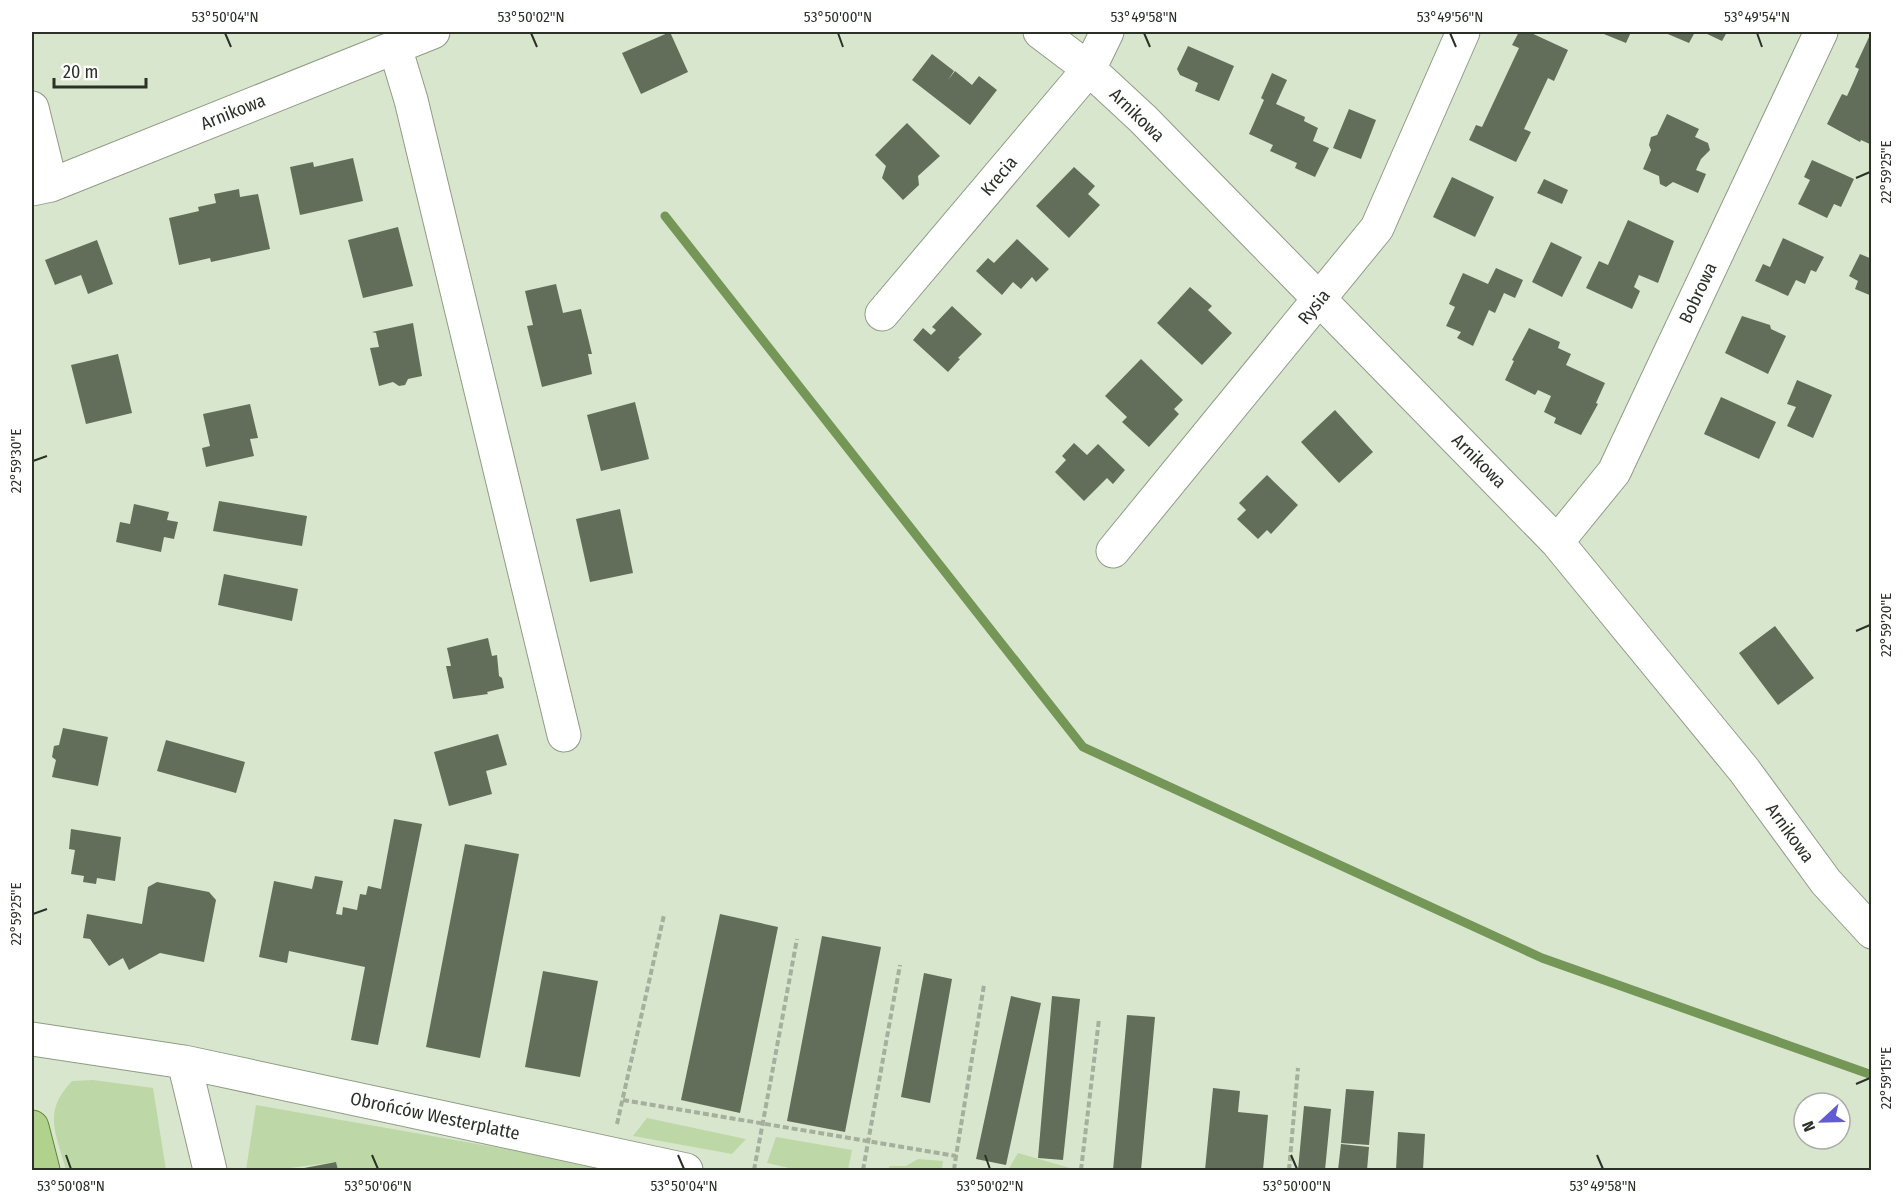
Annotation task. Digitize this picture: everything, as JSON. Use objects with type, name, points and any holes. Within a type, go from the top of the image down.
[{"type":"main road","points":[[32,1127],[43,1170]]},
{"type":"street","name":"Arnikowa","points":[[1040,32],[1089,69],[1143,119],[1321,298],[1557,542],[1744,770],[1826,882],[1872,932]]},
{"type":"street","name":"Krecia","points":[[882,314],[1089,69],[1107,32]]},
{"type":"street","name":"Rysia","points":[[1113,551],[1377,228],[1463,32]]},
{"type":"street","name":"Bobrowa","points":[[1557,542],[1614,472],[1821,32]]},
{"type":"street","name":"Arnikowa","points":[[41,187],[418,37]]},
{"type":"street","points":[[418,37],[414,112],[564,735]]},
{"type":"street","points":[[32,108],[41,187]]},
{"type":"street","name":"Obrońców Westerplatte","points":[[32,1039],[184,1062],[686,1170]]},
{"type":"street","points":[[184,1062],[210,1170]]},
{"type":"path","points":[[610,1154],[664,915]]},
{"type":"path","points":[[754,1170],[797,939]]},
{"type":"path","points":[[863,1170],[900,965]]},
{"type":"path","points":[[954,1170],[984,986]]},
{"type":"path","points":[[1081,1170],[1099,1019]]},
{"type":"path","points":[[1289,1170],[1298,1068]]},
{"type":"path","points":[[623,1100],[956,1156]]},
{"type":"green space","points":[[93,1080],[153,1088],[166,1170],[66,1170],[54,1123],[57,1103],[72,1081]]},
{"type":"green space","points":[[256,1105],[625,1170],[338,1170],[336,1162],[275,1170],[246,1170]]},
{"type":"green space","points":[[647,1118],[746,1139],[732,1154],[633,1136]]},
{"type":"green space","points":[[776,1137],[852,1150],[848,1170],[798,1170],[767,1163]]},
{"type":"green space","points":[[1018,1153],[1070,1168],[1070,1170],[1008,1170]]},
{"type":"green space","points":[[918,1159],[943,1161],[942,1170],[887,1170],[890,1166],[906,1166]]},
{"type":"building","points":[[670,32],[688,72],[641,94],[622,53]]},
{"type":"building","points":[[1519,32],[1529,32],[1568,50],[1554,81],[1548,78],[1524,129],[1531,132],[1516,162],[1469,140],[1476,125],[1482,127],[1519,48],[1512,45]]},
{"type":"building","points":[[1599,32],[1631,32],[1626,43]]},
{"type":"building","points":[[1663,32],[1695,32],[1689,43]]},
{"type":"building","points":[[1703,32],[1727,32],[1722,41]]},
{"type":"building","points":[[1869,37],[1872,38],[1872,145],[1861,140],[1860,142],[1827,124],[1842,94],[1847,96],[1859,69],[1855,67]]},
{"type":"building","points":[[1188,46],[1234,66],[1219,101],[1195,91],[1198,83],[1180,75],[1177,69]]},
{"type":"building","points":[[932,54],[954,71],[948,80],[955,71],[972,85],[979,76],[997,90],[970,125],[912,80]]},
{"type":"building","points":[[1272,73],[1287,80],[1276,104],[1305,117],[1304,121],[1318,128],[1313,141],[1329,148],[1315,177],[1295,168],[1297,163],[1270,151],[1273,145],[1249,134],[1264,100],[1261,98]]},
{"type":"building","points":[[1349,109],[1376,120],[1361,159],[1333,148]]},
{"type":"building","points":[[1667,114],[1699,129],[1695,137],[1708,143],[1710,150],[1701,159],[1696,170],[1706,174],[1698,193],[1673,182],[1666,187],[1660,184],[1659,176],[1643,169],[1651,150],[1649,145],[1651,137],[1657,135]]},
{"type":"building","points":[[907,123],[940,156],[918,176],[919,185],[903,200],[882,178],[886,166],[875,155]]},
{"type":"building","points":[[353,158],[363,201],[300,215],[290,167],[313,162],[314,167]]},
{"type":"building","points":[[1812,160],[1854,179],[1841,207],[1834,204],[1827,218],[1798,204],[1810,180],[1804,177]]},
{"type":"building","points":[[1074,167],[1095,186],[1088,194],[1100,205],[1069,238],[1036,206]]},
{"type":"building","points":[[1452,177],[1494,197],[1475,237],[1433,217]]},
{"type":"building","points":[[1544,179],[1568,190],[1562,204],[1537,193]]},
{"type":"building","points":[[239,189],[240,197],[258,194],[270,249],[211,262],[210,258],[179,265],[169,218],[199,211],[198,207],[216,203],[214,194]]},
{"type":"building","points":[[1628,220],[1674,241],[1658,283],[1639,275],[1634,287],[1640,291],[1632,309],[1586,288],[1599,261],[1608,265]]},
{"type":"building","points":[[398,227],[413,286],[363,298],[348,240]]},
{"type":"building","points":[[1783,238],[1824,257],[1816,272],[1811,270],[1805,284],[1796,280],[1788,296],[1755,281],[1763,264],[1770,267]]},
{"type":"building","points":[[1017,239],[1049,269],[1036,282],[1032,277],[1021,289],[1013,282],[1002,295],[976,271],[988,258],[994,263]]},
{"type":"building","points":[[97,240],[113,284],[88,294],[81,275],[55,285],[45,260]]},
{"type":"building","points":[[1551,242],[1582,257],[1562,297],[1532,282]]},
{"type":"building","points":[[1860,254],[1872,259],[1872,296],[1855,289],[1858,281],[1849,276]]},
{"type":"building","points":[[1496,268],[1523,280],[1515,298],[1504,293],[1495,313],[1489,310],[1473,346],[1457,338],[1461,332],[1446,326],[1455,307],[1449,304],[1463,273],[1488,284]]},
{"type":"building","points":[[556,284],[563,313],[581,309],[592,354],[588,354],[592,374],[542,387],[527,326],[533,325],[525,291]]},
{"type":"building","points":[[1190,287],[1212,306],[1208,310],[1232,333],[1202,365],[1157,323]]},
{"type":"building","points":[[952,306],[982,334],[958,358],[960,359],[948,372],[913,340],[923,328],[931,335],[936,330],[932,327]]},
{"type":"building","points":[[1742,316],[1770,325],[1771,329],[1786,336],[1768,374],[1725,353]]},
{"type":"building","points":[[413,323],[422,376],[408,379],[405,385],[399,386],[393,382],[379,386],[370,348],[379,347],[376,333],[372,332]]},
{"type":"building","points":[[1529,328],[1560,342],[1558,348],[1571,354],[1566,365],[1605,383],[1596,403],[1598,404],[1581,435],[1554,423],[1556,418],[1544,412],[1551,396],[1538,390],[1535,395],[1505,380],[1514,361],[1512,360]]},
{"type":"building","points":[[118,354],[132,413],[86,424],[71,365]]},
{"type":"building","points":[[1141,359],[1183,400],[1174,409],[1179,414],[1149,447],[1122,422],[1127,417],[1105,396]]},
{"type":"building","points":[[1797,380],[1832,395],[1813,438],[1787,426],[1796,407],[1787,404]]},
{"type":"building","points":[[1721,397],[1776,422],[1759,459],[1704,434]]},
{"type":"building","points":[[635,402],[649,459],[601,471],[587,415]]},
{"type":"building","points":[[250,404],[258,438],[250,439],[254,456],[206,467],[202,448],[210,446],[203,414]]},
{"type":"building","points":[[1335,410],[1373,452],[1339,483],[1301,442]]},
{"type":"building","points":[[1074,443],[1087,455],[1098,444],[1125,470],[1113,484],[1107,478],[1084,501],[1055,472],[1066,460],[1062,456]]},
{"type":"building","points":[[1267,475],[1298,505],[1271,534],[1267,530],[1258,539],[1237,519],[1246,510],[1239,503]]},
{"type":"building","points":[[219,501],[307,516],[302,546],[213,531]]},
{"type":"building","points":[[134,504],[169,512],[167,520],[178,522],[174,539],[164,537],[161,552],[116,542],[120,522],[130,524]]},
{"type":"building","points":[[620,509],[633,573],[590,582],[576,519]]},
{"type":"building","points":[[224,574],[298,589],[292,621],[218,605]]},
{"type":"building","points":[[1775,626],[1814,678],[1778,705],[1739,653]]},
{"type":"building","points":[[488,638],[492,656],[497,655],[499,676],[502,678],[504,688],[487,692],[488,694],[453,699],[446,666],[451,666],[447,648]]},
{"type":"building","points":[[63,728],[108,737],[98,786],[52,777],[56,760],[52,757],[54,746],[59,745]]},
{"type":"building","points":[[498,734],[507,765],[486,771],[492,794],[449,806],[434,752]]},
{"type":"building","points":[[166,740],[245,762],[236,793],[157,771]]},
{"type":"building","points":[[394,819],[422,824],[378,1045],[351,1040],[365,967],[289,951],[287,963],[259,957],[274,881],[312,889],[315,876],[343,881],[336,914],[342,915],[343,907],[357,910],[360,894],[366,895],[368,886],[381,889]]},
{"type":"building","points":[[71,829],[121,837],[115,881],[97,878],[96,884],[83,882],[84,876],[71,874],[75,850],[69,849]]},
{"type":"building","points":[[465,844],[519,854],[480,1058],[426,1047]]},
{"type":"building","points":[[157,882],[209,892],[216,900],[204,962],[160,953],[129,970],[123,958],[109,966],[90,939],[83,938],[87,914],[142,924],[148,887]]},
{"type":"building","points":[[720,914],[778,927],[740,1113],[681,1100]]},
{"type":"building","points":[[822,936],[881,947],[845,1132],[787,1121]]},
{"type":"building","points":[[543,971],[598,981],[580,1077],[525,1067]]},
{"type":"building","points":[[924,973],[952,979],[930,1103],[901,1097]]},
{"type":"building","points":[[1011,996],[1041,1003],[1006,1165],[976,1159]]},
{"type":"building","points":[[1052,996],[1080,999],[1063,1160],[1038,1158]]},
{"type":"building","points":[[1127,1015],[1155,1017],[1141,1170],[1113,1170]]},
{"type":"building","points":[[1213,1088],[1240,1091],[1238,1112],[1268,1115],[1263,1170],[1205,1170]]},
{"type":"building","points":[[1346,1089],[1374,1091],[1369,1145],[1341,1143]]},
{"type":"building","points":[[1304,1106],[1331,1109],[1325,1170],[1298,1170]]},
{"type":"building","points":[[1398,1132],[1425,1134],[1423,1170],[1396,1170]]},
{"type":"building","points":[[1341,1144],[1369,1147],[1367,1170],[1338,1170]]},
{"type":"building","points":[[336,1162],[338,1170],[299,1170],[299,1169]]},
{"type":"waterway","points":[[665,216],[1083,747],[1542,958],[1872,1075]]}]
